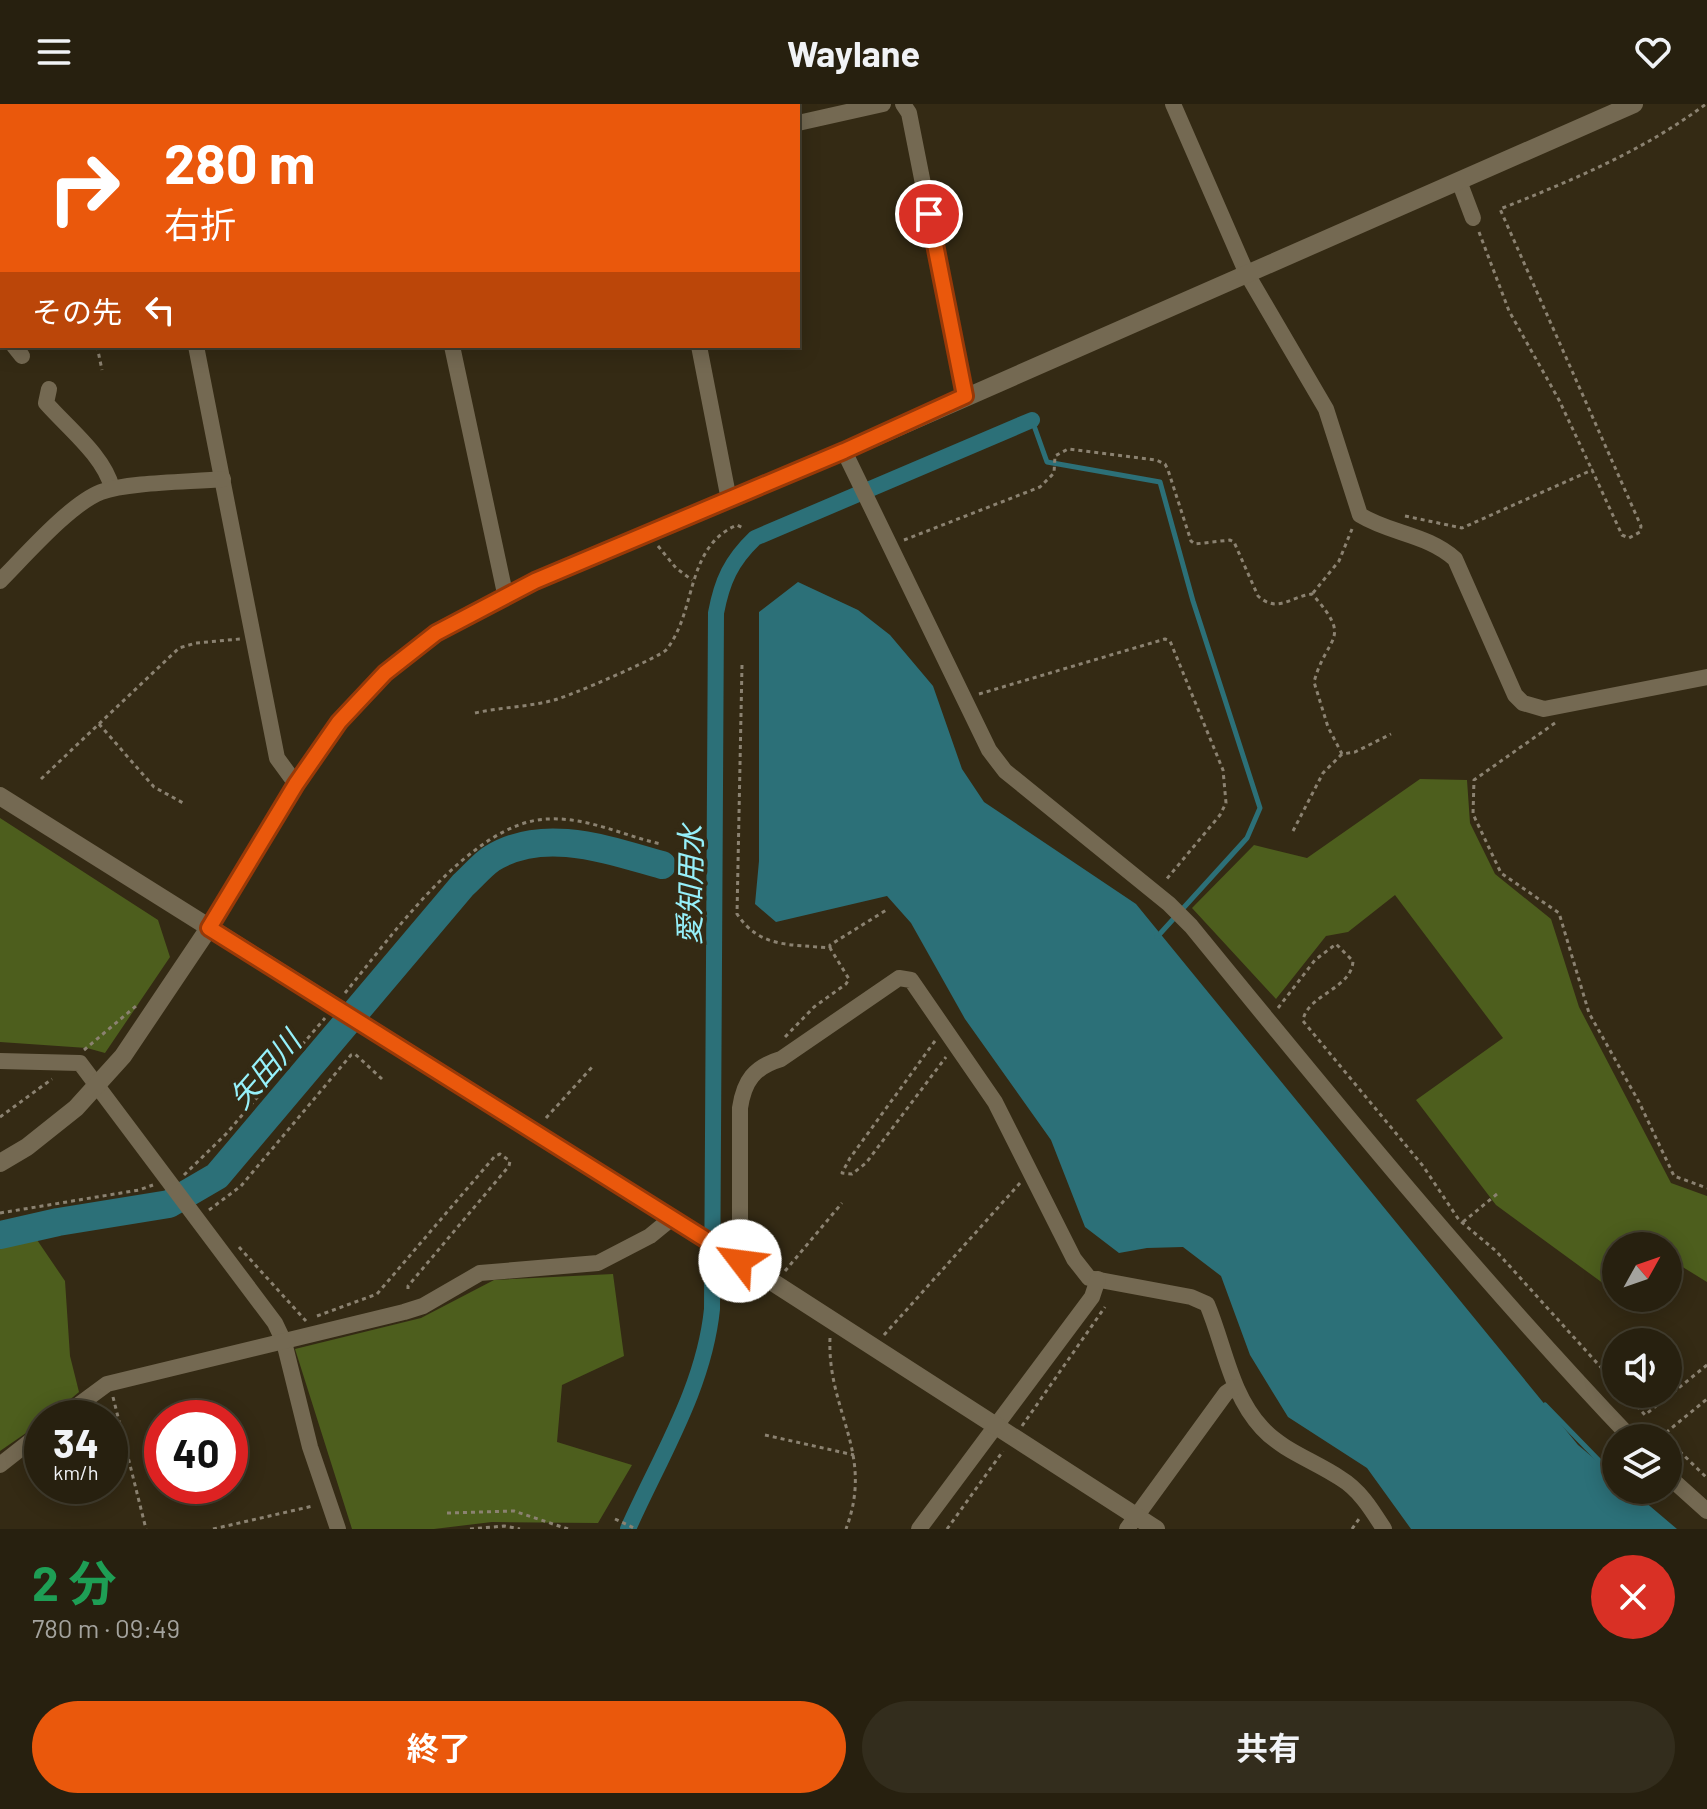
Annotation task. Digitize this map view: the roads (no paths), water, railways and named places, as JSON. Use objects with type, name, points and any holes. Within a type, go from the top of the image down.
[{"type":"street","points":[[800,123],[883,104]]},
{"type":"street","points":[[903,104],[909,113],[965,396]]},
{"type":"street","points":[[1173,104],[1247,274],[1326,409],[1360,515],[1374,524],[1438,544],[1455,559],[1515,695],[1534,708],[1558,708],[1707,677]]},
{"type":"street","points":[[0,1163],[47,1132],[85,1099],[109,1072],[135,1040],[209,928],[296,784],[339,722],[385,673],[436,633],[535,581],[844,451],[1634,104]]},
{"type":"street","points":[[1459,181],[1473,218]]},
{"type":"street","points":[[196,348],[277,758],[296,784]]},
{"type":"street","points":[[452,348],[506,598]]},
{"type":"street","points":[[699,348],[729,500]]},
{"type":"street","points":[[49,389],[46,403],[99,461],[110,477],[112,488]]},
{"type":"street","points":[[844,451],[989,750],[1005,771],[1169,904],[1191,926],[1448,1234],[1617,1424]]},
{"type":"street","points":[[0,581],[85,501],[112,488],[223,479]]},
{"type":"street","points":[[0,796],[997,1425],[1132,1522],[1156,1529]]},
{"type":"street","points":[[734,1258],[743,1089],[763,1065],[781,1059],[899,978],[911,980],[995,1102],[1074,1259],[1089,1278],[1191,1297],[1207,1304],[1235,1387],[1263,1429],[1275,1440],[1342,1479],[1366,1500],[1384,1529]]},
{"type":"street","points":[[0,1061],[80,1063],[275,1323],[284,1342],[310,1447],[338,1529]]},
{"type":"street","points":[[87,1400],[110,1384],[284,1342],[307,1328],[412,1309],[480,1273],[598,1263],[640,1243],[672,1218]]},
{"type":"street","points":[[919,1529],[1106,1281]]},
{"type":"street","points":[[1132,1522],[1226,1393],[1235,1387]]},
{"type":"street","points":[[0,1465],[24,1446]]},
{"type":"street","points":[[1682,1489],[1707,1511]]},
{"type":"water","points":[[798,582],[858,610],[890,635],[933,686],[962,769],[984,802],[1136,904],[1578,1445],[1602,1465],[1602,1504],[1648,1504],[1677,1529],[1411,1529],[1367,1468],[1288,1417],[1250,1355],[1221,1276],[1183,1247],[1119,1253],[1085,1227],[1051,1140],[965,1019],[911,923],[887,896],[776,922],[755,904],[759,861],[759,612]]},
{"type":"waterway","points":[[1032,420],[1047,462],[1160,482],[1193,601],[1260,808],[1247,838],[1157,937]]},
{"type":"waterway","name":"愛知用水","points":[[628,1529],[690,1394],[700,1367],[712,1309],[716,613],[721,591],[734,563],[755,538],[1032,420]]},
{"type":"waterway","name":"矢田川","points":[[0,1235],[169,1204],[217,1176],[463,885],[491,859],[511,849],[554,842],[598,848],[662,865]]},
{"type":"waterway","points":[[1545,1405],[1602,1464]]}]
